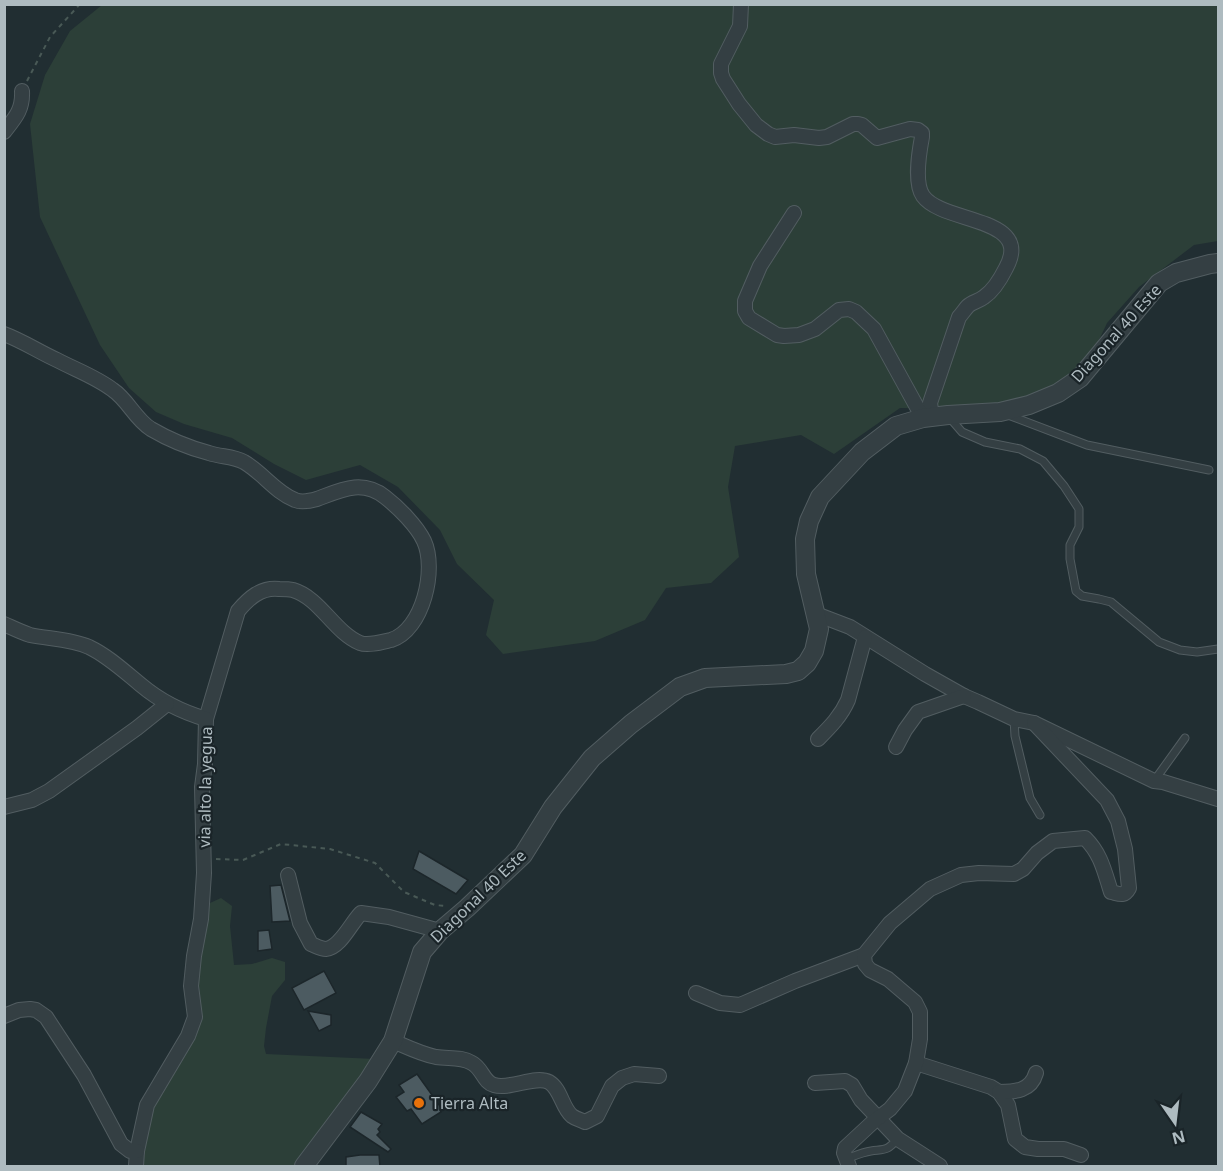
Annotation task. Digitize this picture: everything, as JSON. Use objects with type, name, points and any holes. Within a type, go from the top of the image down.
[{"type":"street","points":[[741,4],[740,26],[721,64],[721,73],[739,104],[756,125],[775,137],[795,135],[819,138],[853,124],[862,125],[877,138],[910,129],[918,130],[922,134],[919,187],[924,196],[949,213],[972,218],[1000,231],[1012,245],[1006,269],[996,284],[984,297],[968,306],[959,317],[930,403],[934,416]]},
{"type":"street","points":[[4,132],[19,112],[22,91]]},
{"type":"street","points":[[794,213],[760,266],[745,301],[747,315],[777,335],[792,336],[815,329],[839,310],[849,309],[856,312],[874,328],[934,416]]},
{"type":"street","name":"Diagonal 40 Este","points":[[303,1167],[368,1081],[393,1041],[422,952],[440,931],[524,855],[553,807],[592,758],[631,724],[680,687],[705,678],[786,674],[798,671],[807,663],[814,651],[819,629],[806,574],[805,538],[809,521],[820,497],[862,452],[896,426],[934,416],[1000,412],[1029,405],[1058,393],[1080,378],[1159,283],[1176,273],[1218,263]]},
{"type":"street","name":"via alto la yegua","points":[[4,334],[86,374],[115,391],[149,428],[195,449],[238,459],[254,469],[277,489],[299,502],[342,490],[358,487],[369,488],[397,507],[412,524],[424,541],[429,564],[427,585],[420,607],[410,627],[394,639],[362,644],[348,636],[306,597],[293,590],[275,588],[258,592],[238,611],[206,719],[202,787],[204,859],[201,919],[192,980],[195,1017],[188,1036],[147,1105],[137,1151],[136,1167]]},
{"type":"street","points":[[816,614],[850,627],[964,696],[1014,719],[1034,723],[1154,781],[1218,799]]},
{"type":"street","points":[[4,624],[29,634],[76,643],[89,648],[126,672],[142,687],[167,704],[206,719]]},
{"type":"street","points":[[818,740],[844,709],[865,637]]},
{"type":"street","points":[[896,747],[918,712],[964,696]]},
{"type":"street","points":[[4,807],[32,800],[50,791],[167,704]]},
{"type":"street","points":[[696,993],[720,1003],[740,1005],[864,955],[890,923],[930,889],[961,875],[1014,874],[1023,869],[1037,853],[1053,841],[1085,838],[1098,854],[1111,892],[1121,895],[1126,893],[1129,888],[1125,849],[1118,821],[1107,800],[1034,723]]},
{"type":"street","points":[[288,875],[300,923],[311,944],[323,949],[332,948],[342,939],[361,914],[388,917],[440,931]]},
{"type":"street","points":[[848,1163],[844,1154],[845,1148],[890,1109],[905,1091],[916,1063],[920,1039],[920,1012],[915,1002],[888,979],[870,970],[865,964],[864,955]]},
{"type":"street","points":[[4,1016],[19,1010],[30,1009],[46,1017],[84,1075],[121,1144],[127,1149],[137,1151]]},
{"type":"street","points":[[393,1041],[439,1058],[458,1057],[471,1062],[493,1085],[506,1086],[541,1080],[549,1082],[555,1087],[571,1115],[585,1122],[597,1116],[612,1086],[622,1078],[634,1074],[659,1076]]},
{"type":"street","points":[[916,1063],[999,1092],[1008,1105],[1015,1139],[1025,1147],[1064,1149],[1081,1155]]},
{"type":"street","points":[[999,1092],[1018,1092],[1029,1086],[1036,1073]]},
{"type":"street","points":[[815,1083],[845,1081],[852,1085],[861,1100],[898,1139],[940,1167]]},
{"type":"lane","points":[[1000,412],[1087,445],[1209,470]]},
{"type":"lane","points":[[934,416],[985,442],[1020,448],[1043,461],[1064,486],[1079,509],[1079,526],[1070,545],[1070,559],[1076,591],[1082,596],[1111,602],[1159,642],[1180,650],[1197,652],[1218,649]]},
{"type":"lane","points":[[1014,719],[1015,736],[1027,789],[1040,815]]},
{"type":"lane","points":[[1154,781],[1185,738]]},
{"type":"lane","points":[[848,1163],[868,1151],[888,1149],[898,1139]]},
{"type":"path","points":[[22,91],[50,37],[80,4]]},
{"type":"path","points":[[204,859],[243,860],[281,844],[330,849],[375,863],[404,892],[435,905],[467,908]]},
{"type":"green space","points":[[102,5],[1218,5],[1218,241],[1194,245],[1139,287],[1107,323],[1080,369],[1050,388],[998,407],[900,408],[834,454],[801,435],[735,446],[728,487],[739,557],[711,583],[666,588],[645,620],[595,641],[503,654],[486,635],[494,600],[457,564],[440,530],[398,487],[360,465],[306,480],[274,464],[232,438],[184,424],[156,412],[129,388],[100,345],[40,217],[30,124],[45,75],[70,31]]},
{"type":"green space","points":[[221,898],[232,906],[230,926],[234,965],[252,964],[272,958],[285,962],[285,980],[272,996],[264,1046],[266,1054],[375,1059],[295,1166],[142,1166],[156,1102],[197,1031],[198,1001],[195,987],[210,903]]},
{"type":"building","points":[[419,851],[468,880],[456,894],[413,869]]},
{"type":"building","points":[[281,885],[290,921],[272,922],[270,886]]},
{"type":"building","points":[[269,930],[272,949],[258,951],[258,931]]},
{"type":"building","points":[[324,971],[336,993],[304,1010],[292,988]]},
{"type":"building","points":[[308,1011],[331,1015],[331,1025],[319,1031]]},
{"type":"building","name":"Tierra Alta","points":[[417,1074],[442,1109],[422,1124],[411,1109],[407,1111],[396,1097],[404,1092],[399,1085]]},
{"type":"building","points":[[361,1112],[382,1124],[377,1135],[391,1149],[388,1152],[350,1127]]},
{"type":"building","points":[[379,1155],[380,1167],[346,1167],[346,1157]]},
{"type":"place","name":"Tierra Alta","points":[[419,1103]]}]
